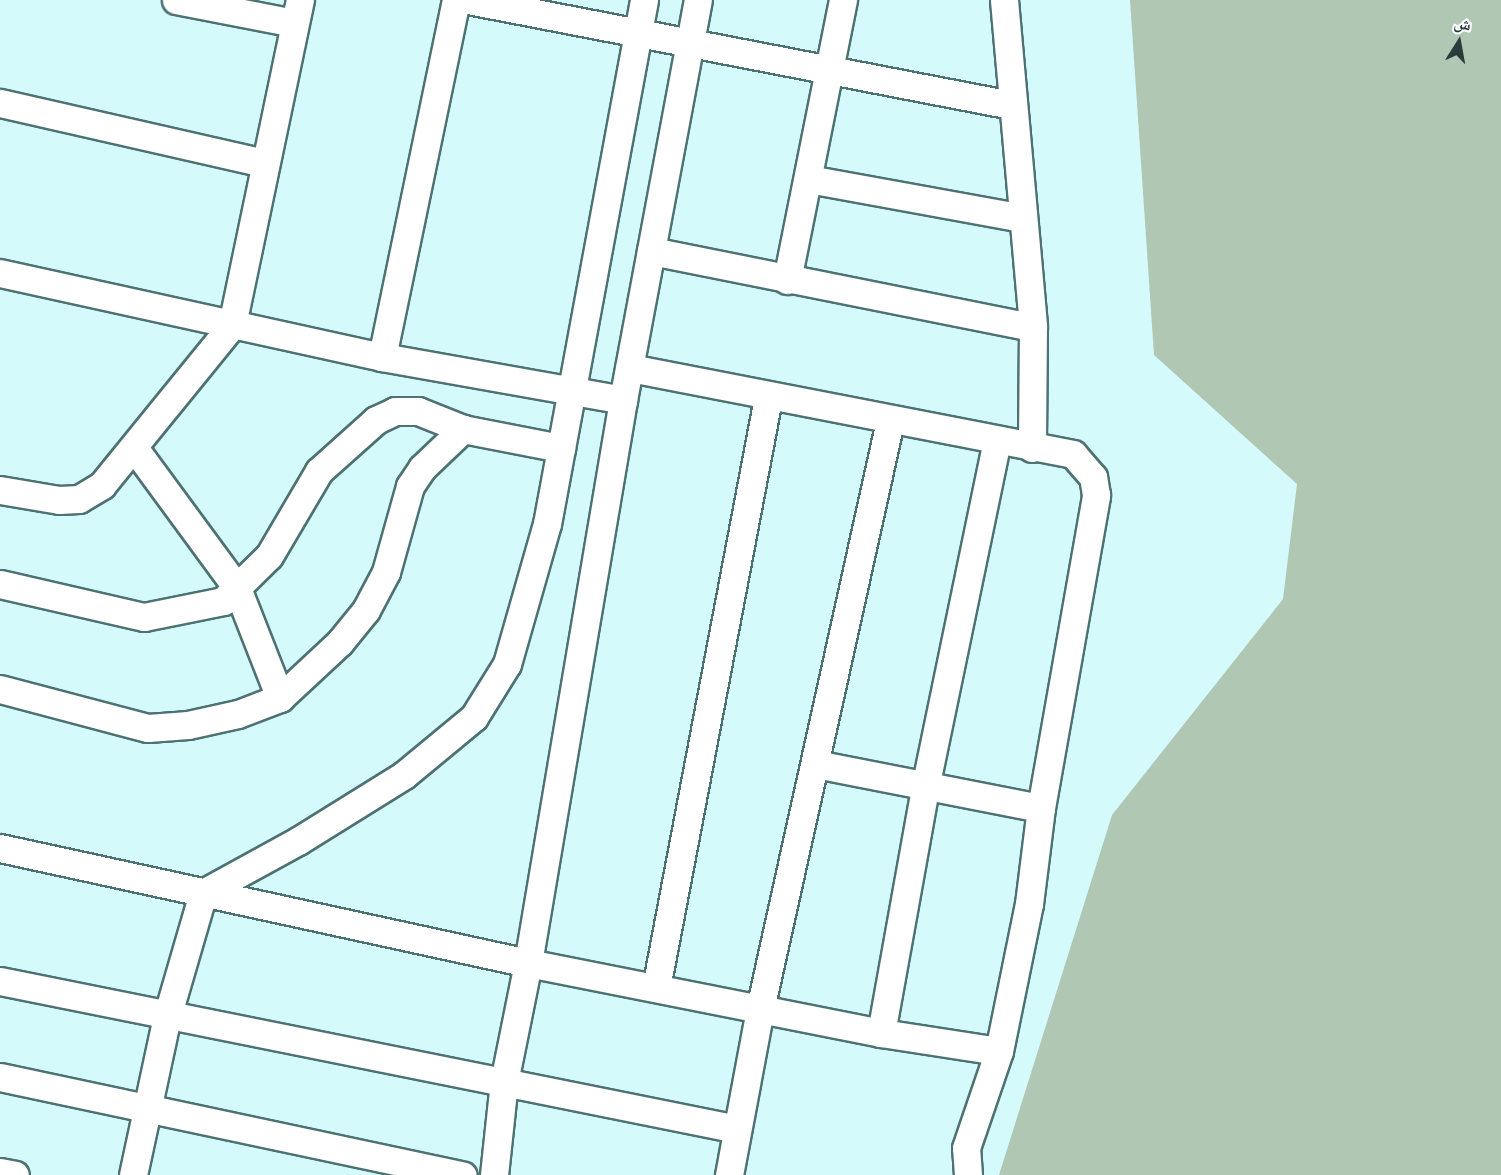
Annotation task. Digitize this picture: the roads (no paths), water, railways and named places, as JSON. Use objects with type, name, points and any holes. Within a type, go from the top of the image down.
[{"type":"street","points":[[382,357],[456,0]]},
{"type":"street","points":[[468,0],[1011,105]]},
{"type":"street","points":[[134,1175],[167,1017],[203,893],[360,804],[421,762],[474,717],[499,681],[517,640],[547,524],[644,0]]},
{"type":"street","points":[[494,1175],[504,1082],[528,963],[623,400],[698,0]]},
{"type":"street","points":[[787,280],[843,0]]},
{"type":"street","points":[[1004,0],[1011,105],[1033,327],[1032,448]]},
{"type":"street","points":[[0,490],[59,500],[79,499],[102,485],[135,449],[232,325],[297,11],[192,2]]},
{"type":"street","points":[[0,103],[265,163]]},
{"type":"street","points":[[808,179],[1022,218]]},
{"type":"street","points":[[651,251],[787,280],[1033,327]]},
{"type":"street","points":[[0,273],[382,357],[623,400]]},
{"type":"street","points":[[629,368],[768,398],[1072,454],[1088,467],[1096,487],[1041,808],[1029,904],[999,1051],[983,1089],[966,1148],[968,1175]]},
{"type":"street","points":[[656,988],[768,398]]},
{"type":"street","points":[[0,584],[144,617],[200,609],[223,601],[269,556],[319,471],[376,420],[395,411],[418,411],[463,429],[561,448]]},
{"type":"street","points":[[729,1175],[760,1009],[890,421]]},
{"type":"street","points":[[0,689],[148,728],[188,725],[238,714],[280,698],[340,642],[366,610],[386,572],[410,486],[422,468],[463,429]]},
{"type":"street","points":[[881,1034],[926,783],[997,440]]},
{"type":"street","points":[[135,449],[237,588],[280,698]]},
{"type":"street","points":[[816,764],[926,783],[1041,808]]},
{"type":"street","points":[[0,848],[528,963],[881,1034],[999,1051]]},
{"type":"street","points":[[0,981],[167,1017],[737,1129]]},
{"type":"street","points":[[0,1077],[463,1175]]},
{"type":"street","points":[[0,1172],[15,1175]]}]
